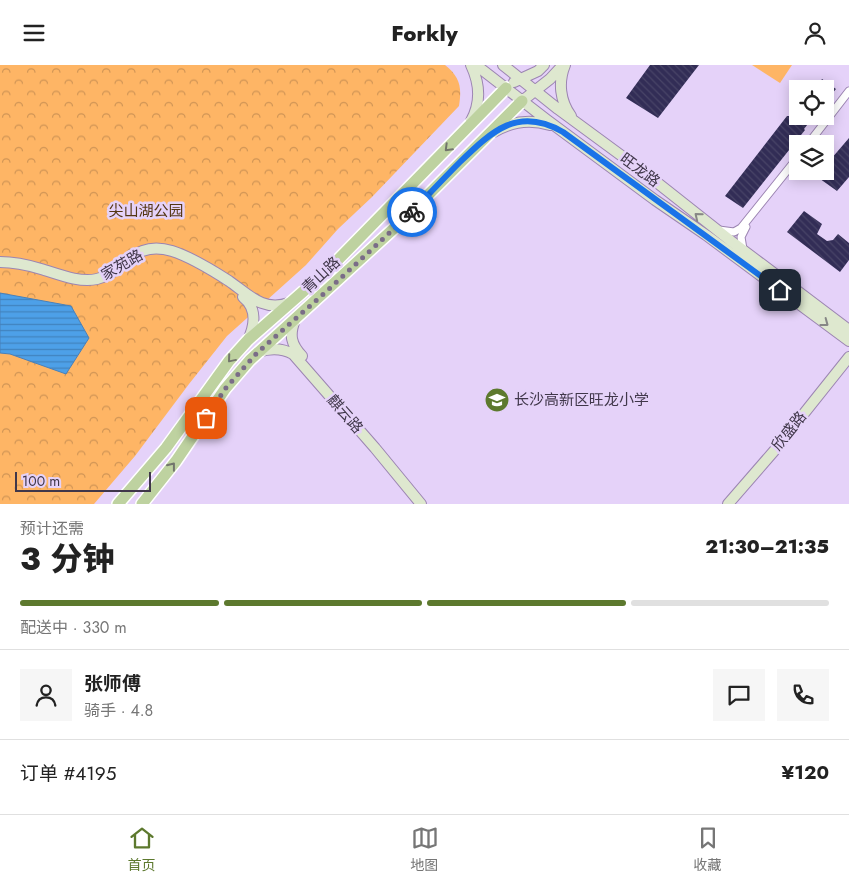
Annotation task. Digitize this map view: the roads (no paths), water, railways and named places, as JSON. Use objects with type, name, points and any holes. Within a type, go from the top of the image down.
[{"type":"main road","name":"青山路","points":[[118,504],[166,447],[229,361],[248,339],[330,268],[506,88]]},
{"type":"main road","name":"青山路","points":[[142,504],[176,461],[225,389],[257,353],[402,222],[522,101]]},
{"type":"street","points":[[468,127],[478,106],[479,95],[471,65]]},
{"type":"street","name":"旺龙路","points":[[476,65],[563,132],[849,341]]},
{"type":"street","name":"旺龙路","points":[[503,65],[745,252],[849,329]]},
{"type":"street","name":"青山路","points":[[506,88],[538,71],[544,65]]},
{"type":"street","points":[[564,65],[561,85],[565,107],[579,124]]},
{"type":"street","name":"青山路","points":[[522,101],[550,79],[564,65]]},
{"type":"street","points":[[815,135],[849,91]]},
{"type":"street","points":[[819,135],[849,96]]},
{"type":"street","points":[[483,139],[506,125],[529,121],[551,125],[563,132]]},
{"type":"street","points":[[715,229],[734,232],[741,228],[789,168]]},
{"type":"street","points":[[745,252],[741,244],[742,234],[789,174]]},
{"type":"street","name":"家苑路","points":[[0,263],[40,268],[70,277],[90,280],[104,277],[137,253],[146,250],[162,249],[177,253],[194,261],[227,280],[260,303],[272,306],[290,303]]},
{"type":"street","name":"家苑路","points":[[0,263],[69,282],[98,284],[107,281],[138,258],[162,253],[172,256],[225,283],[248,301],[253,312],[253,327],[248,339]]},
{"type":"street","name":"麒云路","points":[[294,320],[291,337],[295,349],[427,504]]},
{"type":"street","name":"麒云路","points":[[257,353],[274,349],[287,351],[293,355],[421,504]]},
{"type":"street","name":"欣盛路","points":[[728,504],[774,451],[849,357]]},
{"type":"street","name":"欣盛路","points":[[734,504],[849,365]]},
{"type":"water","points":[[0,293],[71,306],[89,338],[66,374],[10,354],[0,353]]},
{"type":"place","name":"长沙高新区旺龙小学","points":[[497,400]]},
{"type":"park label","name":"尖山湖公园","points":[[146,211]]}]
